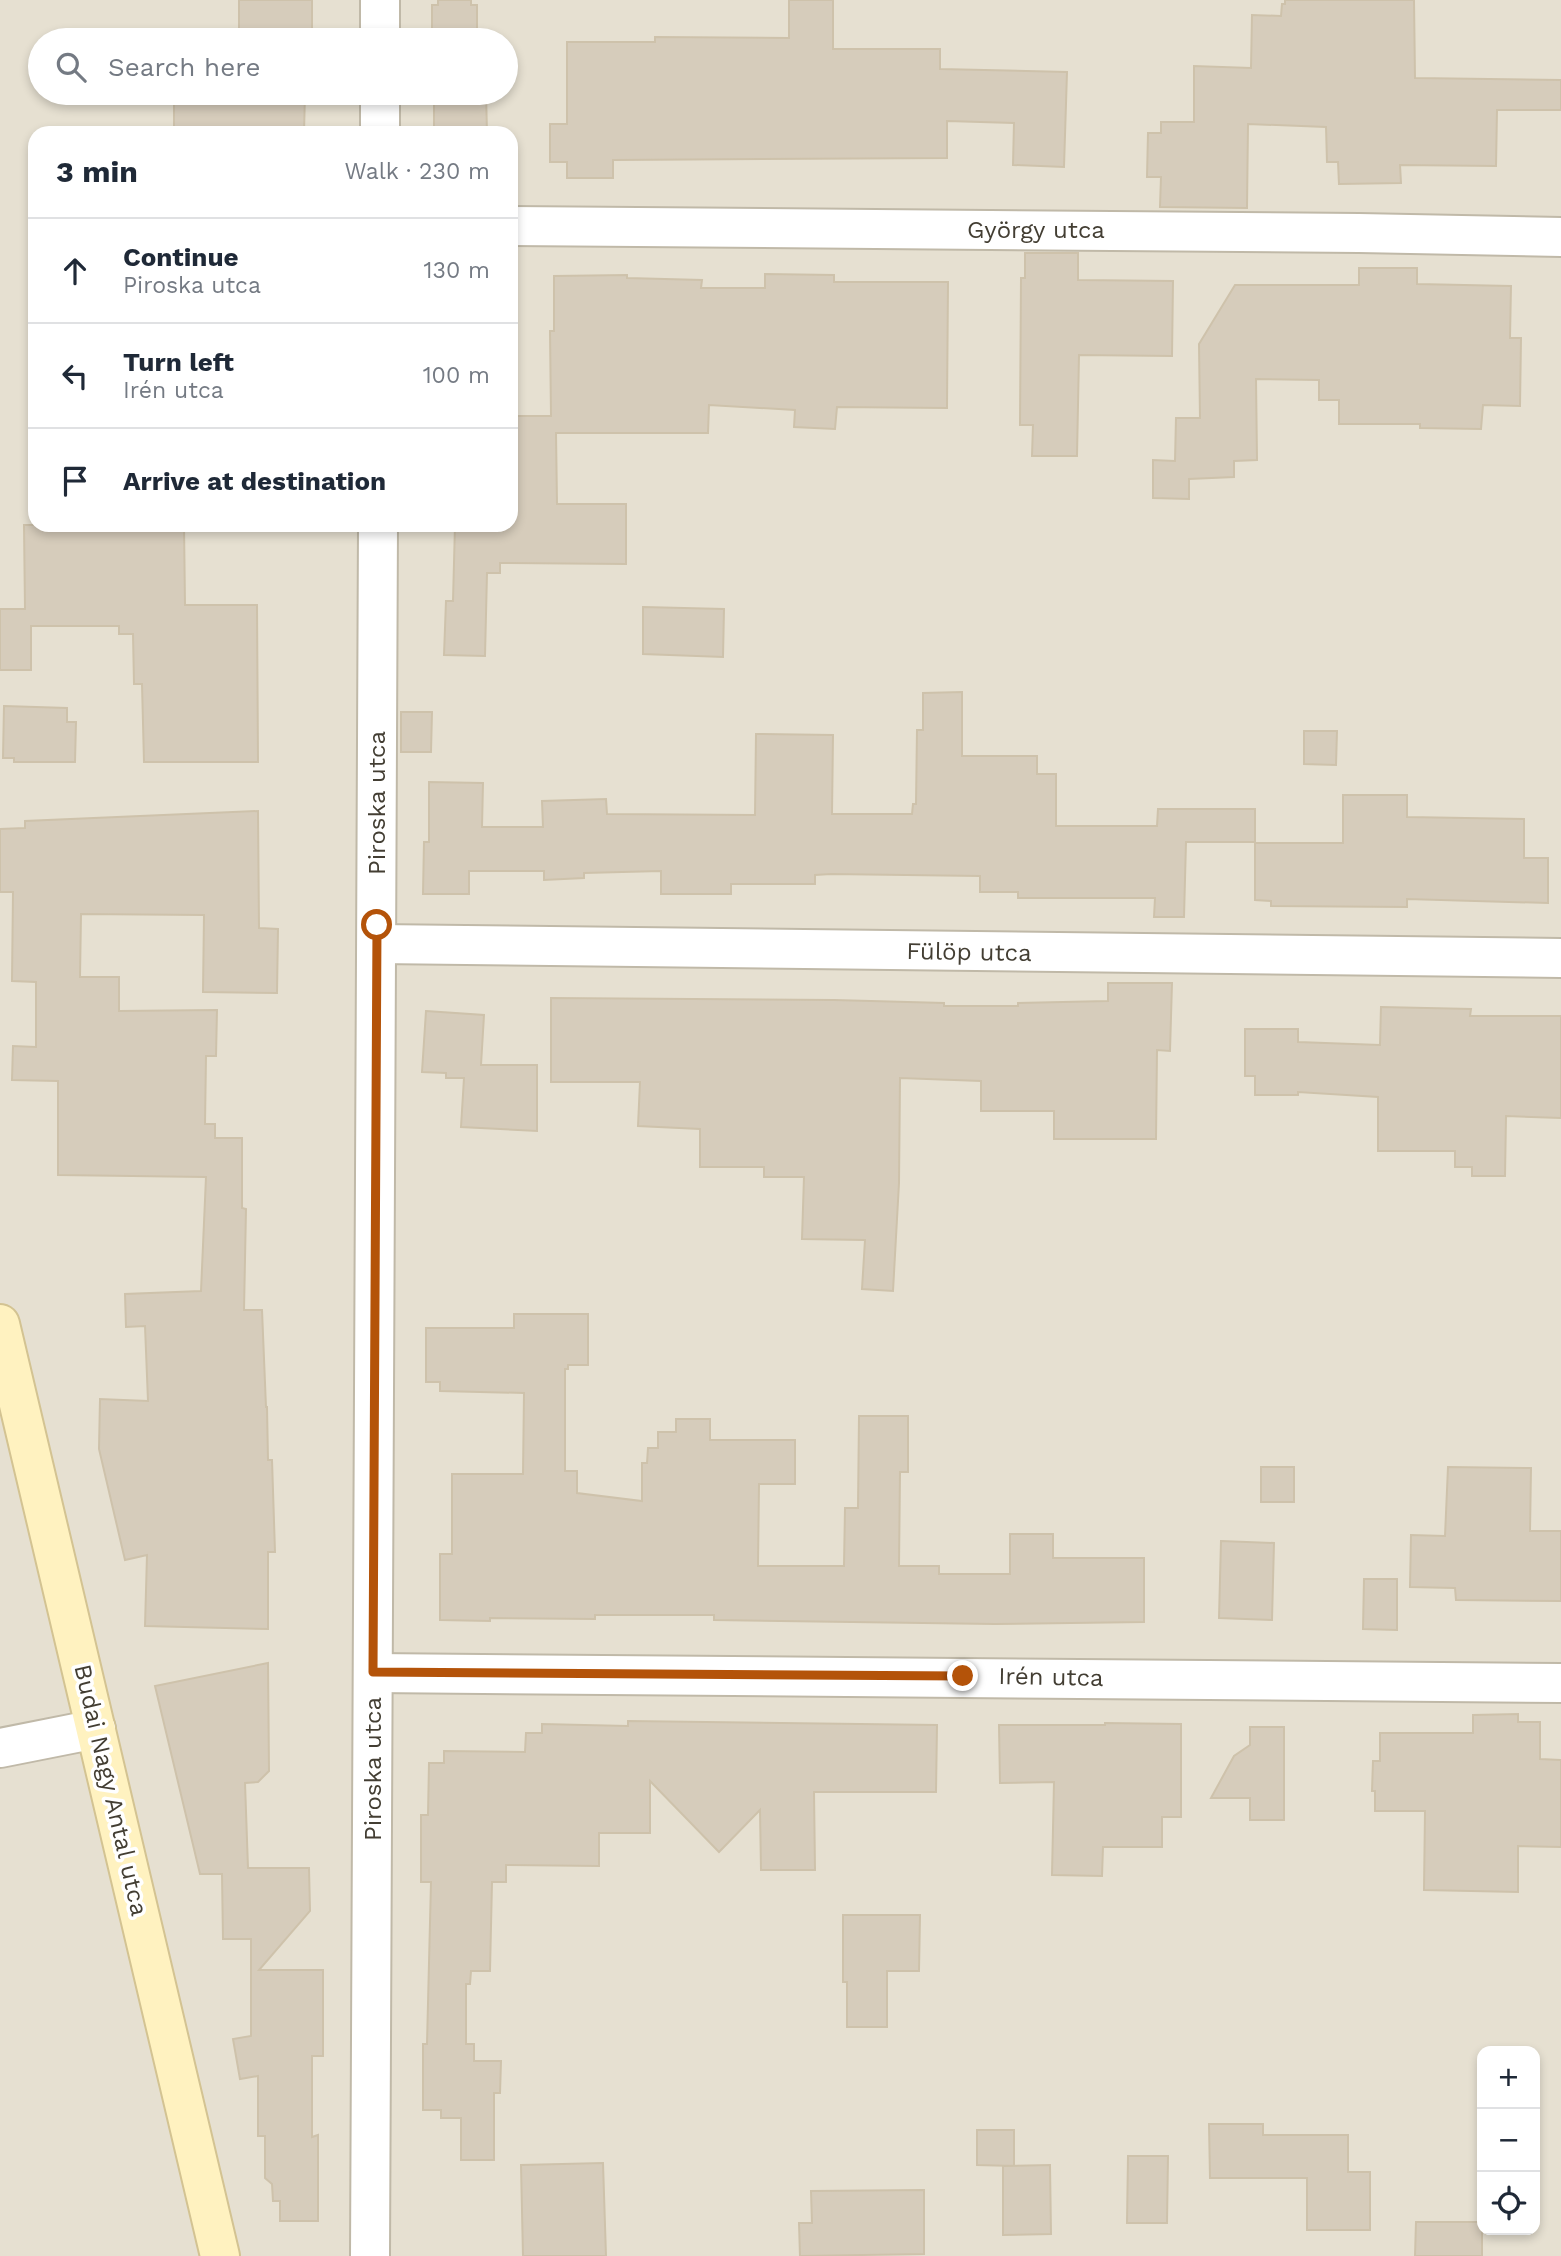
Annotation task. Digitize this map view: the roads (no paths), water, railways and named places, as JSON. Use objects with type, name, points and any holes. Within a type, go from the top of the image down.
[{"type":"street","points":[[380,0],[380,28]]},
{"type":"street","points":[[380,105],[380,126]]},
{"type":"street","name":"György utca","points":[[518,226],[1561,237]]},
{"type":"street","name":"Piroska utca","points":[[370,2256],[378,532]]},
{"type":"street","name":"Fülöp utca","points":[[377,944],[1561,958]]},
{"type":"street","name":"Budai Nagy Antal utca","points":[[0,1324],[220,2256]]},
{"type":"street","name":"Irén utca","points":[[373,1672],[1561,1683]]},
{"type":"street","points":[[0,1748],[96,1729]]}]
